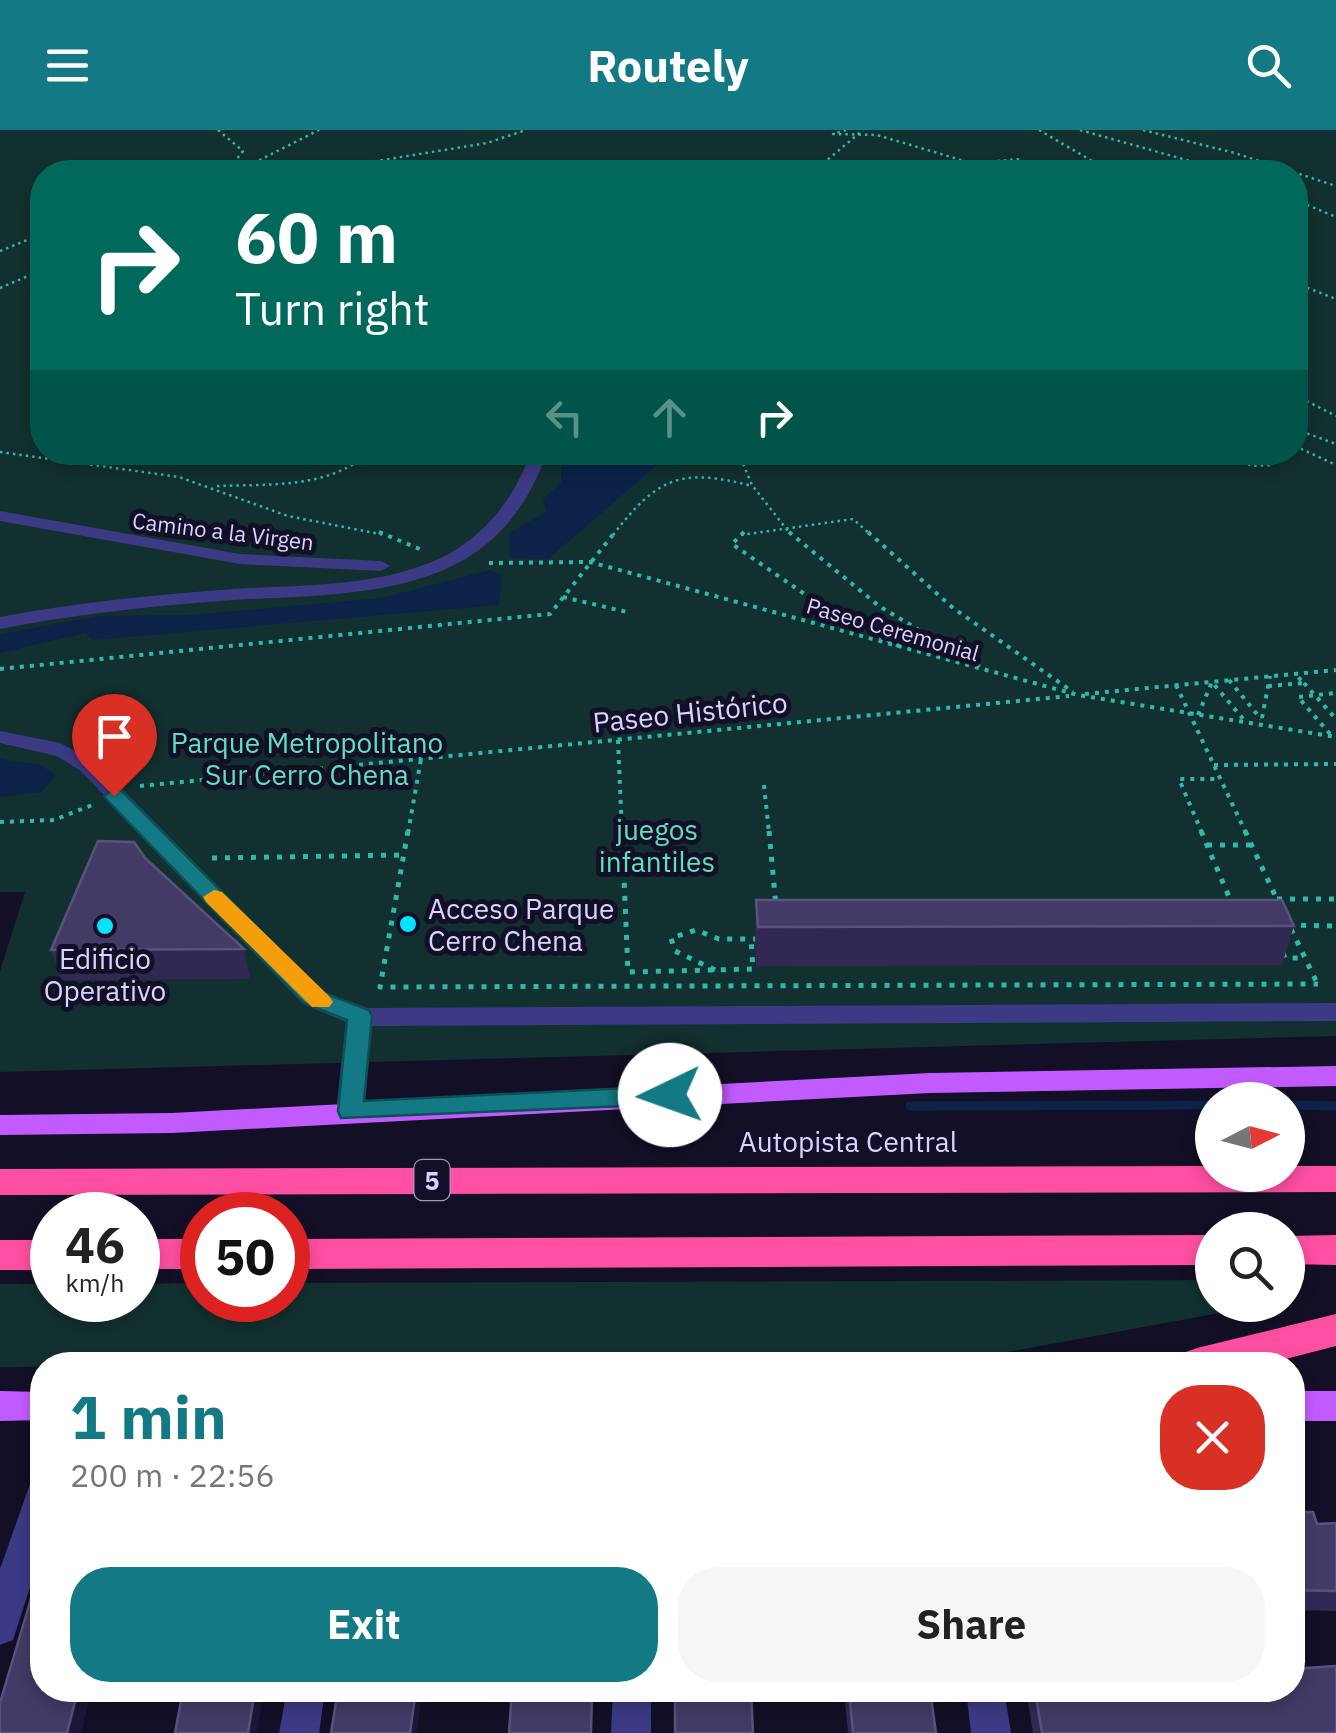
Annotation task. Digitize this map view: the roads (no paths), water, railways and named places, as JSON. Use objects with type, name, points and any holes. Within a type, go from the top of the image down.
[{"type":"highway","name":"Autopista Central","points":[[0,1182],[1336,1180]]},
{"type":"highway","points":[[310,1254],[1195,1250]]},
{"type":"highway","points":[[1305,1250],[1336,1250]]},
{"type":"highway","points":[[0,1255],[30,1255]]},
{"type":"highway","points":[[1249,1352],[1336,1330]]},
{"type":"main road","points":[[0,1125],[172,1124],[350,1111],[930,1083],[1336,1076]]},
{"type":"main road","points":[[0,1406],[30,1406]]},
{"type":"main road","points":[[1305,1406],[1336,1406]]},
{"type":"street","points":[[0,624],[76,607],[349,584],[442,564],[509,514],[524,494],[534,465]]},
{"type":"street","name":"Camino a la Virgen","points":[[0,516],[240,560],[359,567],[442,564]]},
{"type":"street","points":[[0,736],[77,754],[312,998],[360,1016],[1333,1012]]},
{"type":"street","points":[[350,1111],[360,1016]]},
{"type":"street","points":[[0,1626],[30,1532]]},
{"type":"street","points":[[299,1733],[304,1702]]},
{"type":"street","points":[[631,1733],[632,1702]]},
{"type":"street","points":[[987,1702],[992,1733]]},
{"type":"water","points":[[561,465],[657,465],[548,559],[510,558],[509,533],[546,512],[543,499],[561,483]]},
{"type":"water","points":[[490,570],[502,575],[499,605],[93,640],[85,633],[0,653],[0,634],[99,616],[191,615],[382,598]]},
{"type":"water","points":[[0,759],[41,765],[56,776],[41,792],[0,797]]},
{"type":"waterway","points":[[910,1106],[1195,1105]]},
{"type":"waterway","points":[[1305,1105],[1336,1106]]},
{"type":"place","name":"Acceso Parque Cerro Chena","points":[[408,924]]},
{"type":"place","name":"Edificio Operativo","points":[[105,926]]},
{"type":"park label","name":"Parque Metropolitano Sur Cerro Chena","points":[[307,758]]},
{"type":"park label","name":"juegos infantiles","points":[[657,845]]}]
